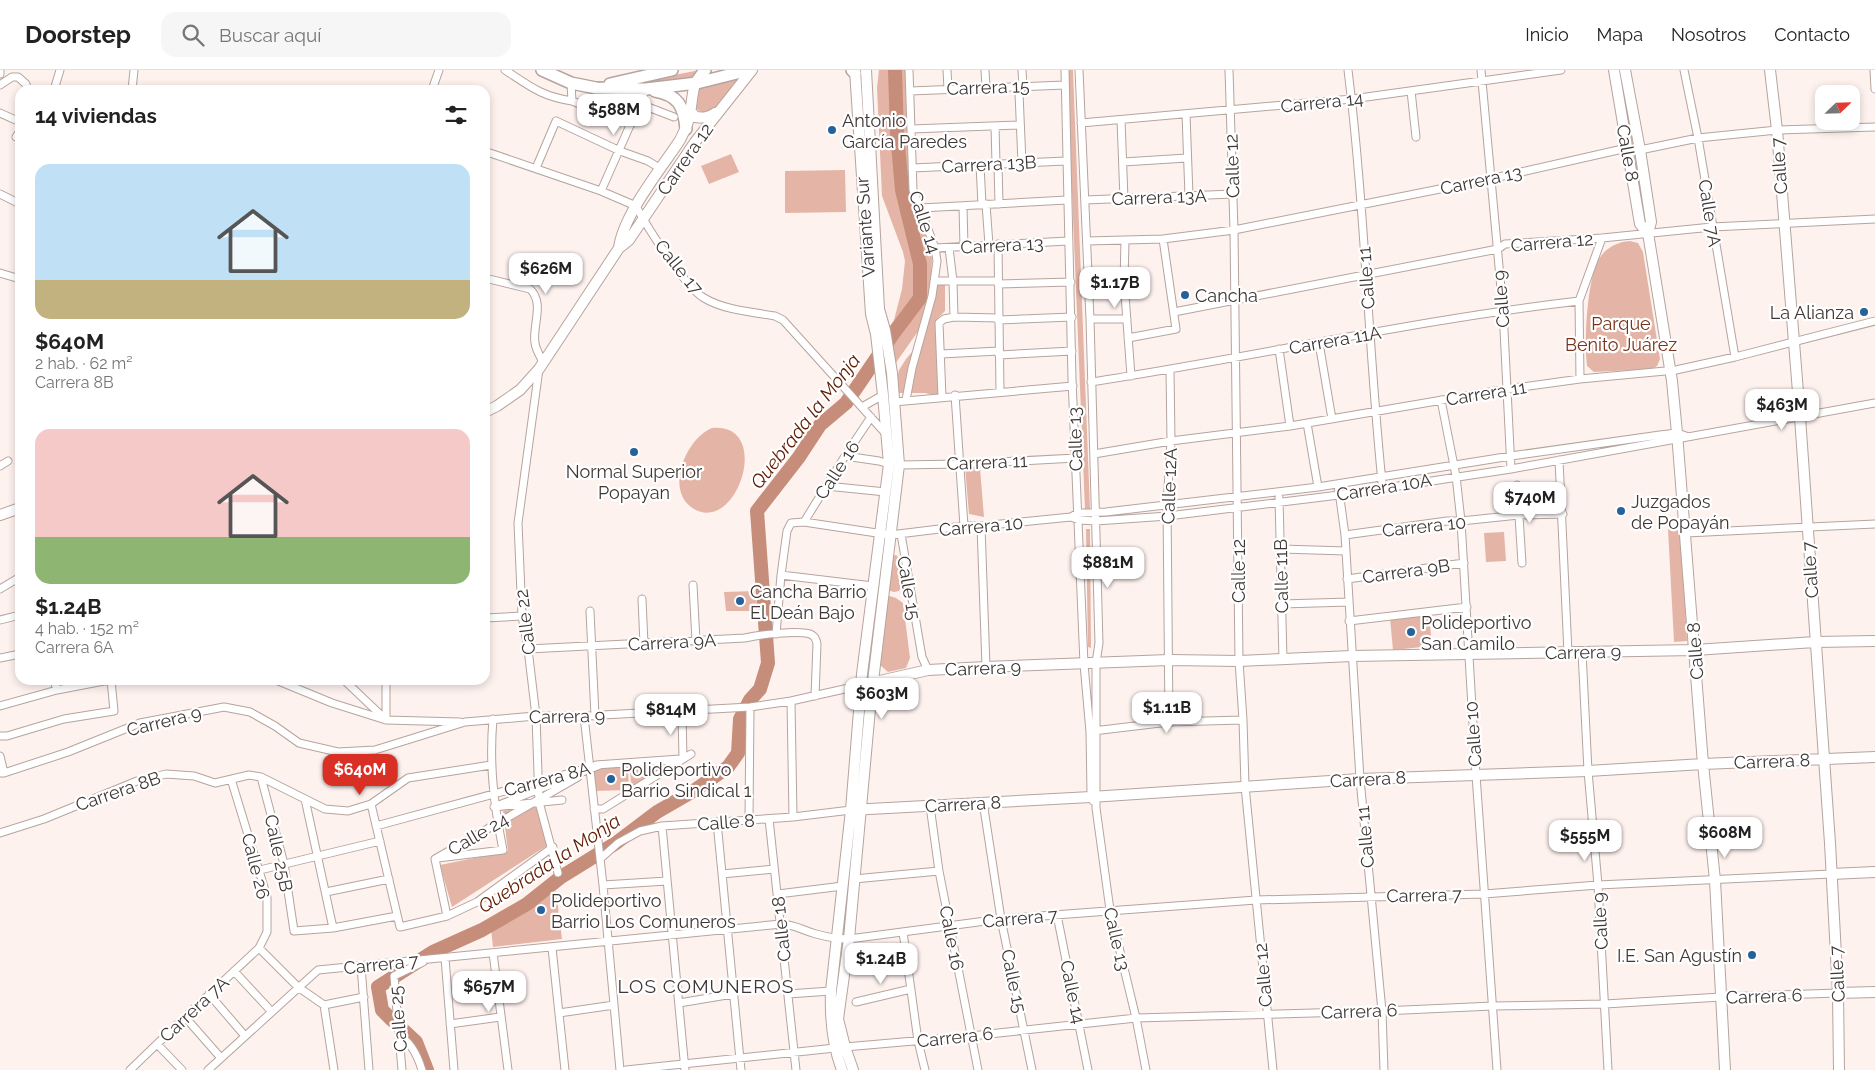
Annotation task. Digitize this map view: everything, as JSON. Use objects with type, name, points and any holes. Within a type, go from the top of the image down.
[{"type":"main road","points":[[542,70],[571,83],[596,88],[646,89],[694,84],[750,70]]},
{"type":"main road","points":[[596,88],[644,75],[672,70]]},
{"type":"main road","points":[[694,84],[705,70]]},
{"type":"main road","name":"Carrera 12","points":[[490,410],[520,390],[541,366],[619,248],[629,240],[695,142],[750,70]]},
{"type":"main road","name":"Calle 8","points":[[1614,70],[1640,224],[1648,233]]},
{"type":"main road","name":"Calle 8","points":[[1625,70],[1651,222],[1648,233],[1680,437],[1703,764],[1715,880],[1725,1070]]},
{"type":"main road","name":"Calle 7","points":[[1770,70],[1777,130],[1800,417],[1838,993],[1840,1070]]},
{"type":"main road","name":"Variante Sur","points":[[857,71],[871,314],[880,332],[892,373],[894,464]]},
{"type":"main road","name":"Carrera 12","points":[[619,248],[621,235],[636,206],[686,129],[691,111],[691,95],[694,84]]},
{"type":"main road","points":[[646,89],[672,95],[682,108],[686,129]]},
{"type":"main road","points":[[691,111],[695,117],[709,118],[720,110]]},
{"type":"main road","name":"Variante Sur","points":[[880,332],[880,379],[894,464]]},
{"type":"main road","points":[[842,1070],[838,1019],[849,939],[854,879],[862,685],[873,586],[890,534],[886,492],[894,464]]},
{"type":"main road","points":[[853,1070],[840,1048],[830,1018],[831,991],[843,886],[874,682],[890,534],[894,464]]},
{"type":"main road","points":[[0,515],[15,510]]},
{"type":"main road","name":"Carrera 9","points":[[862,685],[928,670],[986,667],[1169,660],[1239,661],[1468,653],[1695,650],[1815,642],[1875,641]]},
{"type":"main road","name":"Carrera 8","points":[[856,809],[983,802],[1095,801],[1245,786],[1360,779],[1588,771],[1875,757]]},
{"type":"main road","name":"Carrera 7","points":[[1830,874],[1875,872]]},
{"type":"main road","name":"Carrera 6","points":[[1838,993],[1875,992]]},
{"type":"street","points":[[56,85],[60,70]]},
{"type":"street","points":[[132,85],[134,70]]},
{"type":"street","points":[[434,85],[439,70]]},
{"type":"street","points":[[505,70],[541,93],[572,101],[631,124]]},
{"type":"street","name":"Calle 14","points":[[906,400],[934,281],[937,260],[935,248],[921,208],[912,190],[909,70]]},
{"type":"street","points":[[947,70],[948,89]]},
{"type":"street","points":[[985,70],[986,87]]},
{"type":"street","points":[[1022,70],[1023,86],[1019,93],[1022,163]]},
{"type":"street","name":"Calle 13","points":[[1065,70],[1068,241],[1084,664],[1093,731]]},
{"type":"street","name":"Calle 13","points":[[1079,70],[1090,319],[1099,643],[1096,663],[1093,731],[1095,801],[1110,910],[1136,1018],[1146,1070]]},
{"type":"street","name":"Calle 12","points":[[1229,70],[1238,432],[1239,661],[1245,786],[1272,1070]]},
{"type":"street","name":"Calle 11","points":[[1348,70],[1361,204],[1374,412],[1382,487]]},
{"type":"street","name":"Calle 9","points":[[1481,70],[1498,248],[1511,469]]},
{"type":"street","name":"Carrera 14","points":[[1082,123],[1352,100],[1561,70]]},
{"type":"street","name":"Calle 7A","points":[[1684,70],[1698,138],[1735,357]]},
{"type":"street","points":[[1874,70],[1875,89]]},
{"type":"street","points":[[0,85],[12,77],[18,76],[26,85]]},
{"type":"street","points":[[571,83],[572,101]]},
{"type":"street","name":"Carrera 15","points":[[910,91],[1065,85]]},
{"type":"street","points":[[601,191],[646,89]]},
{"type":"street","points":[[1411,91],[1416,137]]},
{"type":"street","points":[[640,104],[674,117]]},
{"type":"street","points":[[0,113],[15,120]]},
{"type":"street","points":[[1186,114],[1189,196]]},
{"type":"street","points":[[1121,120],[1124,199]]},
{"type":"street","points":[[539,170],[556,121],[648,161],[661,169]]},
{"type":"street","points":[[911,129],[1020,125]]},
{"type":"street","points":[[995,126],[999,204]]},
{"type":"street","name":"Carrera 13","points":[[1087,241],[1163,239],[1234,230],[1490,179],[1627,148],[1640,150],[1698,138],[1777,130],[1875,127]]},
{"type":"street","points":[[490,153],[601,191],[636,206]]},
{"type":"street","points":[[1122,162],[1187,158]]},
{"type":"street","name":"Carrera 13B","points":[[912,168],[1066,161]]},
{"type":"street","points":[[980,165],[989,245]]},
{"type":"street","points":[[0,194],[15,202]]},
{"type":"street","name":"Carrera 13A","points":[[1085,200],[1233,194]]},
{"type":"street","points":[[921,208],[1067,200]]},
{"type":"street","name":"Calle 17","points":[[636,206],[642,219],[688,284],[704,298],[721,305],[775,316],[783,320],[888,436]]},
{"type":"street","points":[[963,206],[964,247]]},
{"type":"street","name":"Carrera 12","points":[[1174,312],[1498,248],[1505,244],[1602,238],[1712,227],[1875,219]]},
{"type":"street","points":[[1580,379],[1579,301],[1602,238]]},
{"type":"street","points":[[1128,338],[1176,329],[1163,239]]},
{"type":"street","name":"Carrera 13","points":[[935,248],[1068,241]]},
{"type":"street","points":[[1125,241],[1124,280],[1131,376]]},
{"type":"street","points":[[998,244],[1000,392]]},
{"type":"street","points":[[949,248],[953,281],[954,317]]},
{"type":"street","points":[[2,276],[15,278]]},
{"type":"street","name":"Calle 22","points":[[490,279],[530,289],[534,293],[538,314],[534,341],[541,366],[518,523],[522,616],[536,716],[540,802],[553,847],[558,873]]},
{"type":"street","points":[[1088,280],[1124,280]]},
{"type":"street","points":[[934,281],[998,283],[1071,282]]},
{"type":"street","name":"Carrera 11A","points":[[1091,382],[1170,370],[1502,310],[1579,301]]},
{"type":"street","points":[[942,397],[939,323],[944,318],[1072,317]]},
{"type":"street","points":[[1090,319],[1127,319]]},
{"type":"street","name":"Carrera 11","points":[[1094,454],[1170,441],[1290,426],[1507,389],[1580,379],[1670,371],[1735,357],[1875,321]]},
{"type":"street","points":[[1319,343],[1332,419]]},
{"type":"street","points":[[1279,349],[1290,426]]},
{"type":"street","points":[[941,354],[1072,350]]},
{"type":"street","name":"Calle 12A","points":[[1170,370],[1170,441],[1167,504],[1170,722]]},
{"type":"street","points":[[894,402],[955,395],[1073,386]]},
{"type":"street","points":[[860,404],[883,394]]},
{"type":"street","points":[[955,395],[964,526]]},
{"type":"street","name":"Calle 10","points":[[1441,400],[1456,476],[1461,522],[1476,775],[1497,1070]]},
{"type":"street","name":"Carrera 10A","points":[[1079,516],[1096,521],[1168,516],[1339,494],[1511,469],[1680,437],[1875,404]]},
{"type":"street","name":"Calle 16","points":[[804,522],[871,417]]},
{"type":"street","points":[[1307,423],[1318,487]]},
{"type":"street","name":"Carrera 10A","points":[[1079,516],[1096,512],[1318,487],[1511,456],[1680,437]]},
{"type":"street","name":"Carrera 11","points":[[845,456],[894,464],[961,464],[1076,458]]},
{"type":"street","points":[[1559,460],[1568,652]]},
{"type":"street","points":[[0,466],[8,461]]},
{"type":"street","name":"Calle 11","points":[[1338,484],[1345,535],[1360,779],[1382,1011],[1384,1070]]},
{"type":"street","points":[[1517,485],[1522,563]]},
{"type":"street","points":[[826,486],[886,492]]},
{"type":"street","name":"Calle 11B","points":[[1279,492],[1283,660]]},
{"type":"street","name":"Carrera 10","points":[[1345,535],[1447,521],[1461,522],[1519,515],[1562,514]]},
{"type":"street","name":"Carrera 10","points":[[890,534],[1079,516]]},
{"type":"street","points":[[773,634],[788,531],[791,523],[804,522],[890,534]]},
{"type":"street","points":[[1686,534],[1806,526],[1875,524]]},
{"type":"street","points":[[981,526],[986,667]]},
{"type":"street","name":"Calle 15","points":[[890,534],[922,657],[928,670]]},
{"type":"street","points":[[1281,549],[1346,550]]},
{"type":"street","name":"Carrera 9B","points":[[1347,579],[1464,563]]},
{"type":"street","points":[[781,575],[873,586]]},
{"type":"street","points":[[0,589],[15,580]]},
{"type":"street","points":[[693,585],[696,641]]},
{"type":"street","points":[[642,599],[644,644]]},
{"type":"street","points":[[1282,604],[1349,602]]},
{"type":"street","points":[[1349,621],[1467,607]]},
{"type":"street","points":[[590,611],[595,716]]},
{"type":"street","points":[[0,620],[15,616]]},
{"type":"street","points":[[490,618],[522,616]]},
{"type":"street","name":"Carrera 9A","points":[[528,649],[745,638],[773,634],[809,634],[815,637],[817,644],[815,696]]},
{"type":"street","name":"Calle 9","points":[[1582,652],[1588,771],[1598,885],[1608,1070]]},
{"type":"street","points":[[0,658],[15,655]]},
{"type":"street","points":[[56,685],[57,690]]},
{"type":"street","points":[[0,706],[78,685]]},
{"type":"street","points":[[0,736],[7,736],[64,719],[114,711],[111,685]]},
{"type":"street","points":[[289,685],[332,703],[386,720],[465,722]]},
{"type":"street","points":[[349,685],[386,720]]},
{"type":"street","points":[[386,685],[386,720]]},
{"type":"street","name":"Carrera 9","points":[[2,773],[68,752],[140,723],[224,707],[250,712],[300,743],[338,752],[375,750],[465,722],[536,716],[595,716],[750,707],[791,701],[862,685]]},
{"type":"street","points":[[791,701],[793,817]]},
{"type":"street","points":[[749,820],[750,707]]},
{"type":"street","points":[[682,712],[683,759]]},
{"type":"street","points":[[584,716],[603,885],[620,1070]]},
{"type":"street","points":[[434,858],[503,850],[494,807],[491,766],[492,719]]},
{"type":"street","points":[[1093,731],[1170,722],[1243,720]]},
{"type":"street","points":[[594,809],[603,809],[691,754]]},
{"type":"street","points":[[0,756],[2,773]]},
{"type":"street","points":[[590,765],[683,759]]},
{"type":"street","name":"Carrera 8A","points":[[494,807],[600,765]]},
{"type":"street","name":"Carrera 8A","points":[[376,826],[600,765]]},
{"type":"street","name":"Calle 24","points":[[446,916],[434,858],[600,765]]},
{"type":"street","name":"Carrera 8B","points":[[0,833],[44,819],[138,781],[166,774],[194,776],[215,783],[249,775],[261,777],[325,809],[348,811],[371,804],[408,778],[491,766]]},
{"type":"street","name":"Calle 25B","points":[[261,777],[284,864],[294,931],[333,928],[305,799]]},
{"type":"street","name":"Calle 26","points":[[232,779],[267,897],[267,932],[260,948]]},
{"type":"street","name":"Carrera 8A","points":[[494,807],[562,800]]},
{"type":"street","name":"Calle 15","points":[[983,802],[1001,919],[1032,1070]]},
{"type":"street","points":[[371,804],[400,927],[446,916],[477,902],[553,847]]},
{"type":"street","name":"Calle 16","points":[[930,806],[939,870],[978,1070]]},
{"type":"street","name":"Calle 8","points":[[600,857],[618,843],[640,831],[662,826],[793,817],[856,809]]},
{"type":"street","name":"Calle 18","points":[[769,819],[796,1070]]},
{"type":"street","points":[[717,822],[741,1070]]},
{"type":"street","points":[[662,826],[685,1067]]},
{"type":"street","points":[[260,870],[380,841]]},
{"type":"street","points":[[722,874],[774,869]]},
{"type":"street","points":[[854,879],[939,870]]},
{"type":"street","name":"Carrera 7","points":[[208,1070],[318,970],[780,924],[795,925],[815,934],[836,939],[849,939],[1001,919],[1256,900],[1484,894],[1598,885],[1830,874]]},
{"type":"street","points":[[326,892],[389,879]]},
{"type":"street","points":[[603,885],[667,881]]},
{"type":"street","points":[[778,894],[843,886]]},
{"type":"street","name":"Calle 14","points":[[1057,914],[1088,1070]]},
{"type":"street","points":[[333,928],[397,916]]},
{"type":"street","points":[[903,932],[918,1041],[924,1070]]},
{"type":"street","points":[[260,948],[298,987],[324,1005],[364,997]]},
{"type":"street","name":"Carrera 7A","points":[[130,1070],[260,948]]},
{"type":"street","points":[[552,948],[565,1070]]},
{"type":"street","points":[[493,953],[508,1070]]},
{"type":"street","points":[[445,958],[454,1070]]},
{"type":"street","name":"Calle 25","points":[[402,1070],[394,976],[423,960]]},
{"type":"street","points":[[361,966],[369,1070]]},
{"type":"street","points":[[234,971],[271,1012]]},
{"type":"street","points":[[856,1002],[911,989]]},
{"type":"street","points":[[788,994],[831,991]]},
{"type":"street","name":"Carrera 6","points":[[626,1070],[685,1067],[740,1058],[1136,1018],[1604,1004],[1838,993]]},
{"type":"street","points":[[209,994],[245,1036]]},
{"type":"street","points":[[680,1003],[733,994]]},
{"type":"street","points":[[324,1005],[334,1070]]},
{"type":"street","points":[[559,1013],[614,1005]]},
{"type":"street","points":[[185,1017],[221,1058]]},
{"type":"street","points":[[450,1024],[500,1017]]},
{"type":"street","points":[[399,1036],[407,1039],[417,1055],[422,1070]]},
{"type":"street","points":[[157,1044],[182,1070]]},
{"type":"green space","points":[[700,70],[692,80],[640,84],[643,81]]},
{"type":"green space","points":[[879,70],[905,70],[909,189],[930,245],[932,259],[930,294],[919,330],[895,364],[889,328],[894,320],[902,289],[905,261],[882,196],[877,88]]},
{"type":"green space","points":[[1067,70],[1073,70],[1090,509],[1085,510]]},
{"type":"green space","points":[[745,75],[713,113],[698,110],[696,104],[698,87]]},
{"type":"green space","points":[[731,154],[739,172],[709,184],[701,166]]},
{"type":"green space","points":[[845,170],[846,212],[785,213],[785,171]]},
{"type":"green space","name":"Parque Benito Juárez","points":[[1630,241],[1638,243],[1643,252],[1660,359],[1657,366],[1652,369],[1594,372],[1587,366],[1586,343],[1588,301],[1593,275],[1596,265],[1605,251],[1619,243]]},
{"type":"green space","points":[[937,283],[945,283],[945,311],[937,319],[940,392],[937,396],[925,393],[899,393],[897,379],[899,370],[918,345]]},
{"type":"green space","points":[[712,428],[731,431],[741,442],[745,458],[742,476],[735,493],[724,506],[710,512],[694,509],[685,501],[680,491],[679,479],[687,454],[694,443],[702,434]]},
{"type":"green space","points":[[965,467],[980,468],[984,517],[969,514]]},
{"type":"green space","points":[[1681,528],[1687,641],[1674,642],[1668,529]]},
{"type":"green space","points":[[1086,529],[1090,529],[1091,648],[1088,647]]},
{"type":"green space","points":[[1504,532],[1506,561],[1486,562],[1484,533]]},
{"type":"green space","points":[[896,555],[899,558],[902,585],[899,591],[894,592],[887,590],[891,556]]},
{"type":"green space","name":"Cancha Barrio El Deán Bajo","points":[[755,591],[757,611],[726,611],[724,592]]},
{"type":"green space","points":[[890,596],[903,603],[910,658],[906,668],[888,672],[879,664],[888,597]]},
{"type":"green space","name":"Polideportivo San Camilo","points":[[1429,615],[1432,646],[1393,650],[1390,618]]},
{"type":"green space","points":[[668,764],[631,787],[630,766]]},
{"type":"green space","name":"Polideportivo Barrio Sindical 1","points":[[628,767],[629,790],[595,791],[594,768]]},
{"type":"green space","points":[[540,806],[548,845],[452,907],[440,865],[508,851],[503,811]]},
{"type":"green space","name":"Polideportivo Barrio Los Comuneros","points":[[556,891],[562,939],[493,947],[491,929]]},
{"type":"waterway","name":"Quebrada la Monja","points":[[392,1020],[382,1010],[378,987],[433,952],[482,930],[527,904],[561,877],[616,843],[657,812],[695,790],[728,767],[738,753],[740,719],[750,700],[760,689],[768,663],[757,511],[799,457],[820,425],[846,403],[920,298],[920,264],[902,190],[897,133],[895,70]]},
{"type":"waterway","name":"Quebrada la Monja","points":[[728,767],[730,773]]},
{"type":"waterway","points":[[403,1030],[416,1042],[427,1070]]},
{"type":"place","name":"Antonio García Paredes","points":[[832,130]]},
{"type":"place","name":"Cancha","points":[[1185,295]]},
{"type":"place","name":"La Alianza","points":[[1864,312]]},
{"type":"place","name":"Normal Superior Popayan","points":[[634,452]]},
{"type":"place","name":"Juzgados de Popayán","points":[[1621,511]]},
{"type":"place","name":"Cancha Barrio El Deán Bajo","points":[[740,601]]},
{"type":"place","name":"Polideportivo San Camilo","points":[[1411,632]]},
{"type":"place","name":"Polideportivo Barrio Sindical 1","points":[[611,779]]},
{"type":"place","name":"Polideportivo Barrio Los Comuneros","points":[[541,910]]},
{"type":"place","name":"I.E. San Agustín","points":[[1752,955]]},
{"type":"district","name":"LOS COMUNEROS","points":[[706,986]]}]
